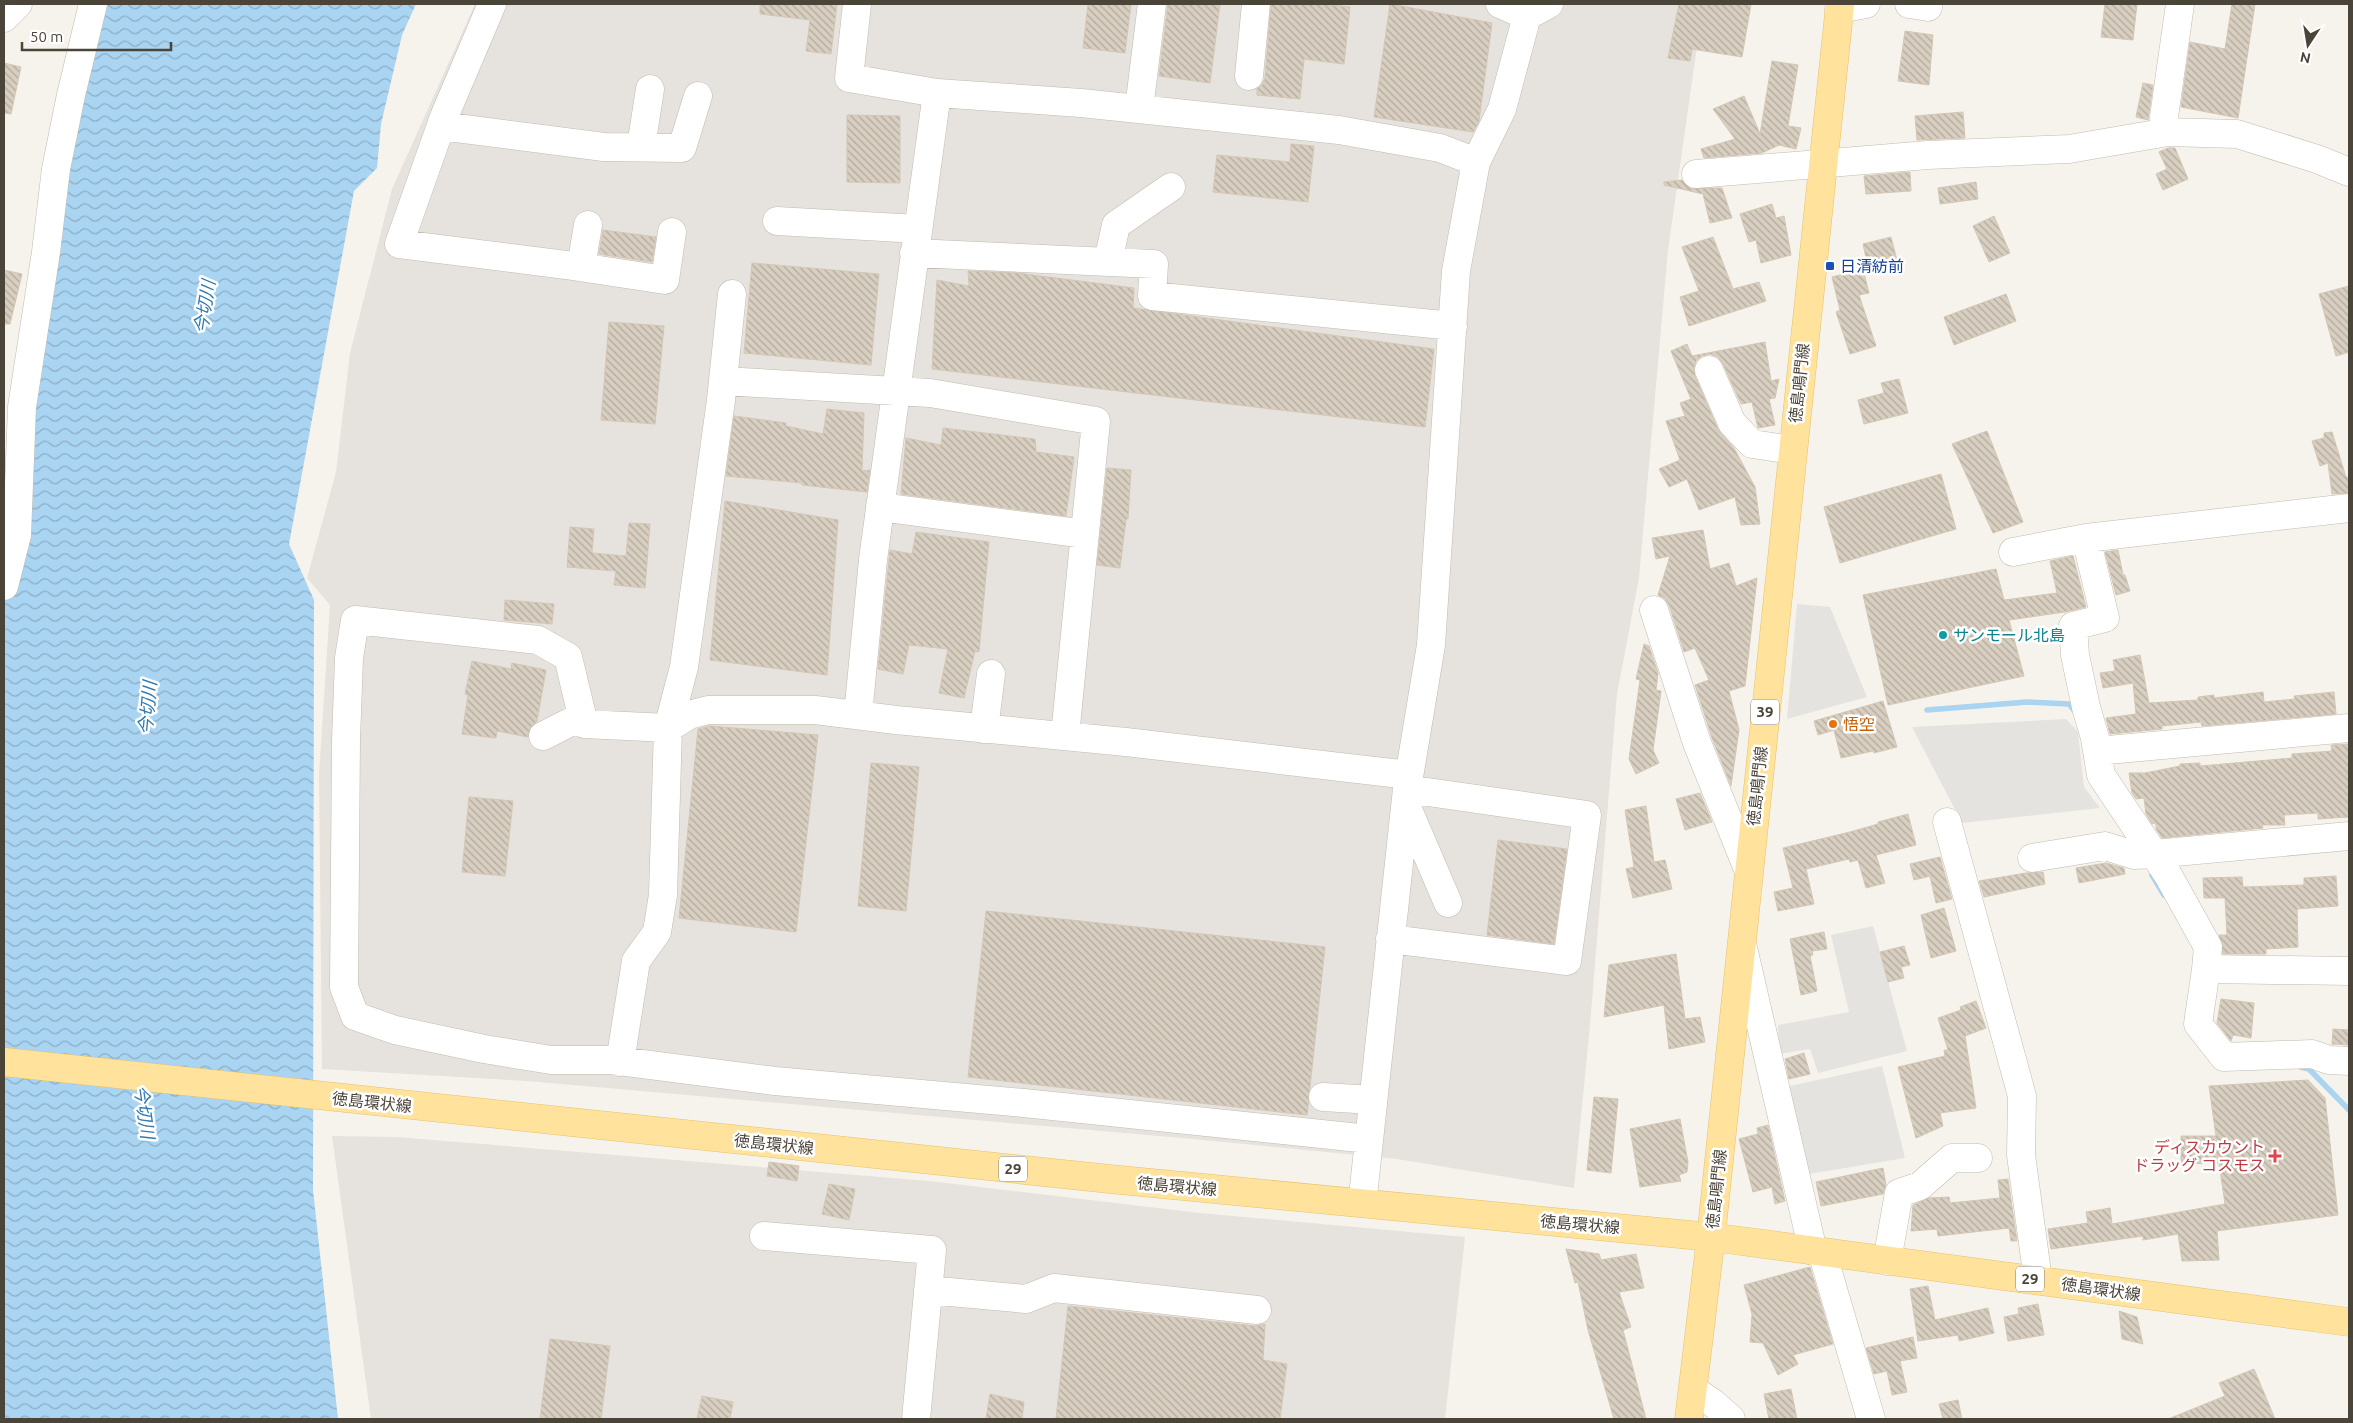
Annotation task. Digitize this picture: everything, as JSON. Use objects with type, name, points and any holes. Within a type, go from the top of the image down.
[{"type":"main road","name":"徳島鳴門線","points":[[1690,1419],[1711,1237],[1839,6]]},
{"type":"main road","name":"徳島環状線","points":[[4,1062],[1110,1180],[1711,1237],[2349,1322]]},
{"type":"street","points":[[4,18],[18,4]]},
{"type":"street","points":[[4,586],[17,535],[22,407],[46,252],[56,169],[93,4]]},
{"type":"street","points":[[492,4],[441,126],[399,244],[581,267],[665,280],[672,232]]},
{"type":"street","points":[[857,4],[849,78],[938,93],[1081,103],[1339,130],[1440,148],[1476,162]]},
{"type":"street","points":[[1139,110],[1152,4]]},
{"type":"street","points":[[1249,76],[1256,4]]},
{"type":"street","points":[[1363,1196],[1407,789],[1431,645],[1456,271],[1476,162],[1502,109],[1538,10],[1500,4]]},
{"type":"street","points":[[1839,6],[1866,4]]},
{"type":"street","points":[[2165,132],[2164,117],[2180,4]]},
{"type":"street","points":[[641,147],[650,89]]},
{"type":"street","points":[[858,715],[880,507],[938,93]]},
{"type":"street","points":[[441,126],[597,156],[641,147],[682,148],[698,96]]},
{"type":"street","points":[[1696,174],[1822,162],[2069,149],[2165,132],[2237,134],[2317,159],[2349,172]]},
{"type":"street","points":[[1108,262],[1116,225],[1171,187]]},
{"type":"street","points":[[778,221],[916,241],[1108,262],[1154,264],[1152,296],[1453,326]]},
{"type":"street","points":[[581,267],[588,225]]},
{"type":"street","points":[[620,1062],[636,961],[657,932],[663,895],[668,728],[684,668],[723,381],[732,294]]},
{"type":"street","points":[[1709,370],[1732,423],[1752,444],[1792,450]]},
{"type":"street","points":[[723,381],[930,393],[1096,421],[1065,736]]},
{"type":"street","points":[[880,507],[1085,534]]},
{"type":"street","points":[[2013,552],[2086,538],[2349,508]]},
{"type":"street","points":[[2086,538],[2104,618],[2074,626],[2078,715],[2097,751],[2101,775],[2144,855],[2168,875],[2184,923],[2208,947],[2198,1024],[2224,1057],[2312,1054],[2329,1060],[2349,1061]]},
{"type":"street","points":[[1654,610],[1697,743],[1748,869]]},
{"type":"street","points":[[1369,1139],[1024,1103],[775,1081],[620,1062],[551,1060],[484,1049],[395,1030],[355,1016],[344,987],[346,740],[349,658],[355,620],[538,640],[568,657],[584,724],[668,728],[689,716],[708,710],[815,710],[1065,736],[1587,815],[1568,961],[1390,939]]},
{"type":"street","points":[[984,728],[991,674]]},
{"type":"street","points":[[543,736],[582,716]]},
{"type":"street","points":[[2097,751],[2349,728]]},
{"type":"street","points":[[1407,789],[1448,903]]},
{"type":"street","points":[[1947,822],[2022,1096],[2021,1154],[2038,1280]]},
{"type":"street","points":[[2032,858],[2105,846],[2144,855],[2349,836]]},
{"type":"street","points":[[1741,940],[1818,1251],[1871,1419]]},
{"type":"street","points":[[2206,969],[2349,971]]},
{"type":"street","points":[[1323,1096],[1373,1100]]},
{"type":"street","points":[[1887,1261],[1899,1193],[1920,1186],[1952,1158],[1978,1158]]},
{"type":"street","points":[[764,1236],[932,1250],[916,1419]]},
{"type":"street","points":[[928,1290],[1026,1299],[1054,1288],[1257,1310]]},
{"type":"street","points":[[1694,1390],[1714,1403],[1731,1419]]},
{"type":"shaded area","points":[[475,4],[1703,4],[1668,250],[1639,578],[1617,694],[1590,1025],[1574,1188],[1397,1159],[1193,1139],[527,1081],[322,1069],[319,774],[330,605],[307,578],[336,472],[350,353],[392,189]]},
{"type":"shaded area","points":[[1797,604],[1830,607],[1867,697],[1787,719]]},
{"type":"shaded area","points":[[2066,719],[2078,732],[2084,787],[2100,808],[1962,823],[1912,727]]},
{"type":"shaded area","points":[[1873,926],[1907,1051],[1818,1073],[1810,1049],[1779,1054],[1778,1025],[1849,1012],[1831,935]]},
{"type":"shaded area","points":[[1882,1066],[1905,1158],[1809,1174],[1785,1087]]},
{"type":"shaded area","points":[[332,1136],[397,1137],[929,1181],[1200,1213],[1465,1237],[1445,1419],[371,1419]]},
{"type":"water","name":"今切川","points":[[102,4],[416,4],[402,35],[381,124],[377,168],[354,191],[289,544],[314,600],[313,1190],[338,1419],[5,1419],[4,578],[67,176]]},
{"type":"building","points":[[760,4],[837,4],[831,54],[806,51],[810,20],[760,14]]},
{"type":"building","points":[[1088,4],[1131,4],[1125,53],[1083,48]]},
{"type":"building","points":[[1168,4],[1220,4],[1210,83],[1159,76]]},
{"type":"building","points":[[1271,4],[1322,4],[1350,7],[1344,64],[1304,59],[1300,99],[1257,95],[1257,89],[1262,85],[1265,78]]},
{"type":"building","points":[[1390,4],[1492,23],[1479,121],[1473,132],[1374,117]]},
{"type":"building","points":[[1679,4],[1751,4],[1742,57],[1692,49],[1690,61],[1668,58]]},
{"type":"building","points":[[2105,4],[2137,4],[2133,40],[2101,37]]},
{"type":"building","points":[[2232,4],[2255,4],[2238,118],[2181,107],[2190,42],[2225,49]]},
{"type":"building","points":[[1905,31],[1933,35],[1929,85],[1898,81]]},
{"type":"building","points":[[1772,61],[1798,65],[1788,126],[1801,128],[1796,149],[1779,145],[1762,153],[1704,158],[1701,149],[1735,139],[1713,109],[1744,96],[1760,134]]},
{"type":"building","points":[[4,63],[21,67],[11,114],[4,113]]},
{"type":"building","points":[[2143,83],[2153,85],[2148,120],[2136,117]]},
{"type":"building","points":[[1963,112],[1965,138],[1917,140],[1915,116]]},
{"type":"building","points":[[847,115],[900,116],[900,183],[847,182]]},
{"type":"building","points":[[1291,144],[1314,146],[1308,202],[1213,192],[1217,155],[1290,162]]},
{"type":"building","points":[[2168,148],[2175,148],[2188,179],[2163,190],[2156,174],[2167,169],[2159,152]]},
{"type":"building","points":[[1910,172],[1911,191],[1866,194],[1864,176]]},
{"type":"building","points":[[1682,180],[1690,188],[1722,188],[1732,218],[1710,223],[1703,194],[1664,185],[1664,182]]},
{"type":"building","points":[[1976,182],[1978,199],[1940,204],[1938,188]]},
{"type":"building","points":[[1772,204],[1776,218],[1784,216],[1791,255],[1761,263],[1756,240],[1749,242],[1740,214]]},
{"type":"building","points":[[1994,216],[2010,253],[1989,262],[1973,226]]},
{"type":"building","points":[[603,230],[656,237],[652,262],[599,254]]},
{"type":"building","points":[[1713,237],[1733,289],[1759,282],[1766,301],[1689,326],[1680,297],[1699,291],[1682,247]]},
{"type":"building","points":[[1891,237],[1897,260],[1868,267],[1863,244]]},
{"type":"building","points":[[752,263],[879,274],[871,365],[744,353]]},
{"type":"building","points":[[1863,269],[1869,293],[1859,295],[1876,346],[1850,354],[1836,312],[1840,310],[1832,277]]},
{"type":"building","points":[[4,270],[22,274],[10,324],[4,324]]},
{"type":"building","points":[[968,271],[1017,273],[1134,288],[1133,308],[1434,349],[1425,427],[932,369],[937,280],[969,286]]},
{"type":"building","points":[[2349,286],[2349,352],[2336,356],[2319,294]]},
{"type":"building","points":[[2006,294],[2016,321],[1954,345],[1944,317]]},
{"type":"building","points":[[609,322],[664,326],[655,424],[601,420]]},
{"type":"building","points":[[1765,342],[1771,381],[1779,379],[1775,398],[1769,399],[1775,425],[1758,428],[1752,402],[1741,404],[1718,357],[1710,354],[1702,356],[1696,361],[1694,368],[1695,376],[1718,429],[1734,448],[1755,487],[1760,524],[1741,525],[1735,497],[1699,510],[1687,479],[1669,487],[1659,469],[1680,460],[1666,421],[1685,416],[1680,403],[1691,399],[1671,351],[1687,344],[1692,356]]},
{"type":"building","points":[[1899,379],[1908,413],[1864,424],[1858,400],[1884,393],[1881,383]]},
{"type":"building","points":[[827,409],[864,413],[862,471],[870,470],[867,492],[802,485],[802,483],[726,476],[734,416],[786,423],[786,426],[823,434]]},
{"type":"building","points":[[943,428],[1035,439],[1036,452],[1074,457],[1066,516],[901,494],[906,438],[941,445]]},
{"type":"building","points":[[1987,431],[2023,522],[1993,533],[1952,444]]},
{"type":"building","points":[[2332,432],[2346,477],[2349,477],[2349,493],[2332,494],[2328,463],[2320,466],[2312,441],[2324,438],[2324,433]]},
{"type":"building","points":[[1107,468],[1131,470],[1128,519],[1126,519],[1120,568],[1097,565]]},
{"type":"building","points":[[1941,474],[1956,529],[1840,563],[1824,507]]},
{"type":"building","points":[[725,501],[838,520],[827,675],[710,660]]},
{"type":"building","points":[[629,523],[650,524],[645,588],[614,585],[616,571],[567,567],[570,527],[594,529],[592,553],[626,556]]},
{"type":"building","points":[[1703,530],[1710,569],[1729,563],[1736,586],[1757,578],[1745,686],[1729,691],[1739,730],[1731,786],[1712,738],[1695,685],[1709,680],[1695,648],[1684,652],[1669,605],[1664,598],[1658,595],[1670,556],[1656,559],[1652,538]]},
{"type":"building","points":[[916,532],[989,542],[979,652],[975,651],[964,698],[939,693],[948,649],[909,645],[903,674],[878,669],[890,550],[912,554]]},
{"type":"building","points":[[2118,550],[2123,575],[2125,575],[2130,591],[2116,595],[2105,552]]},
{"type":"building","name":"サンモール北島","points":[[2073,556],[2086,607],[2009,620],[2024,676],[1888,705],[1863,595],[1996,569],[2004,600],[2057,593],[2050,561]]},
{"type":"building","points":[[505,600],[554,604],[552,624],[504,620]]},
{"type":"building","points":[[1644,644],[1649,646],[1658,673],[1656,690],[1661,691],[1653,750],[1659,763],[1636,774],[1629,759],[1640,680],[1636,679]]},
{"type":"building","points":[[2140,655],[2149,703],[2198,700],[2198,697],[2214,695],[2214,698],[2263,692],[2264,702],[2295,699],[2294,696],[2334,692],[2336,714],[2202,726],[2201,722],[2162,726],[2162,729],[2110,734],[2106,718],[2136,714],[2133,683],[2103,688],[2100,673],[2115,671],[2113,660]]},
{"type":"building","points":[[472,661],[511,669],[512,663],[546,670],[537,721],[530,728],[528,737],[497,731],[496,738],[462,734],[468,695],[465,694]]},
{"type":"building","points":[[1883,701],[1897,747],[1841,758],[1834,730],[1818,735],[1814,721]]},
{"type":"building","points":[[710,726],[818,735],[796,932],[679,918],[698,729]]},
{"type":"building","points":[[2349,744],[2349,817],[2318,819],[2318,813],[2284,815],[2285,825],[2262,825],[2263,828],[2162,838],[2156,829],[2156,823],[2152,824],[2146,814],[2144,798],[2136,799],[2132,793],[2129,773],[2145,773],[2180,766],[2180,764],[2200,763],[2200,766],[2292,758],[2292,754],[2332,751],[2331,745]]},
{"type":"building","points":[[871,763],[919,767],[906,911],[858,906]]},
{"type":"building","points":[[1700,793],[1712,822],[1685,830],[1676,799]]},
{"type":"building","points":[[469,797],[513,801],[505,876],[462,872]]},
{"type":"building","points":[[1646,806],[1654,862],[1665,860],[1672,889],[1633,898],[1626,869],[1634,867],[1625,810]]},
{"type":"building","points":[[1908,814],[1916,845],[1876,855],[1885,883],[1866,888],[1858,860],[1850,862],[1849,859],[1806,869],[1814,904],[1778,911],[1774,892],[1793,888],[1783,848],[1850,832]]},
{"type":"building","points":[[1498,840],[1567,849],[1554,944],[1487,935]]},
{"type":"building","points":[[1940,857],[1952,899],[1936,903],[1930,876],[1914,880],[1910,864]]},
{"type":"building","points":[[2106,863],[2124,868],[2125,874],[2079,883],[2076,868]]},
{"type":"building","points":[[2043,872],[2045,884],[1984,897],[1979,881],[2026,873]]},
{"type":"building","points":[[2336,876],[2338,906],[2297,909],[2298,947],[2266,949],[2266,954],[2223,954],[2219,935],[2227,935],[2225,898],[2204,898],[2203,878],[2242,877],[2243,887],[2304,885],[2304,878]]},
{"type":"building","points":[[1944,908],[1956,951],[1931,958],[1921,915]]},
{"type":"building","points":[[986,911],[1325,947],[1307,1115],[968,1077]]},
{"type":"building","points":[[1824,932],[1827,949],[1812,951],[1813,955],[1810,956],[1817,991],[1801,995],[1790,939]]},
{"type":"building","points":[[1904,946],[1910,965],[1901,967],[1904,978],[1888,982],[1880,952]]},
{"type":"building","points":[[1676,954],[1685,1019],[1700,1017],[1705,1042],[1669,1049],[1664,1005],[1604,1017],[1609,965]]},
{"type":"building","points":[[2221,999],[2254,1003],[2251,1038],[2233,1035],[2231,1041],[2217,1023]]},
{"type":"building","points":[[1976,1001],[1986,1028],[1965,1036],[1976,1108],[1940,1113],[1943,1126],[1916,1138],[1898,1067],[1945,1056],[1944,1050],[1948,1050],[1938,1018],[1961,1010],[1960,1007]]},
{"type":"building","points":[[2333,1029],[2349,1030],[2349,1045],[2332,1044]]},
{"type":"building","points":[[1804,1053],[1810,1074],[1789,1079],[1785,1059]]},
{"type":"building","name":"ディスカウント ドラッグ コスモス","points":[[2308,1080],[2325,1098],[2338,1215],[2217,1231],[2219,1260],[2182,1261],[2178,1234],[2143,1240],[2143,1236],[2051,1249],[2048,1229],[2088,1223],[2086,1212],[2110,1208],[2112,1224],[2225,1204],[2219,1163],[2181,1164],[2181,1136],[2216,1136],[2209,1086]]},
{"type":"building","points":[[1594,1097],[1618,1099],[1611,1173],[1587,1170]]},
{"type":"building","points":[[1680,1119],[1688,1162],[1687,1172],[1679,1175],[1681,1181],[1640,1187],[1630,1129]]},
{"type":"building","points":[[1768,1125],[1785,1201],[1775,1204],[1772,1187],[1753,1192],[1739,1139],[1758,1134],[1757,1128]]},
{"type":"building","points":[[769,1162],[799,1166],[797,1181],[767,1176]]},
{"type":"building","points":[[1883,1168],[1886,1185],[1883,1194],[1821,1206],[1816,1182]]},
{"type":"building","points":[[2008,1179],[2017,1241],[2011,1241],[2009,1228],[1938,1236],[1937,1229],[1911,1231],[1913,1205],[1929,1198],[1949,1197],[1950,1203],[2000,1198],[1998,1180]]},
{"type":"building","points":[[829,1184],[855,1189],[849,1220],[822,1214]]},
{"type":"building","points":[[1566,1249],[1599,1254],[1601,1260],[1636,1254],[1644,1288],[1619,1292],[1631,1327],[1623,1330],[1646,1419],[1614,1419],[1588,1330],[1578,1282],[1575,1283]]},
{"type":"building","points":[[1810,1267],[1833,1344],[1793,1355],[1798,1364],[1778,1375],[1763,1343],[1750,1342],[1752,1314],[1744,1285]]},
{"type":"building","points":[[1928,1286],[1935,1320],[1988,1308],[1994,1333],[1959,1341],[1958,1335],[1918,1341],[1910,1289]]},
{"type":"building","points":[[2038,1304],[2044,1335],[2008,1341],[2004,1317],[2019,1314],[2018,1308]]},
{"type":"building","points":[[1068,1306],[1255,1326],[1265,1324],[1263,1360],[1287,1364],[1280,1419],[1056,1419]]},
{"type":"building","points":[[2119,1311],[2137,1317],[2143,1344],[2122,1339]]},
{"type":"building","points":[[1913,1337],[1917,1358],[1900,1361],[1907,1392],[1892,1395],[1887,1371],[1874,1374],[1866,1348]]},
{"type":"building","points":[[550,1339],[610,1346],[601,1419],[540,1419]]},
{"type":"building","points":[[2254,1369],[2275,1419],[2168,1419],[2225,1396],[2219,1383]]},
{"type":"building","points":[[1791,1389],[1797,1419],[1769,1419],[1764,1394]]},
{"type":"building","points":[[990,1394],[1024,1402],[1022,1419],[986,1419]]},
{"type":"building","points":[[702,1396],[733,1402],[730,1419],[697,1419]]},
{"type":"building","points":[[1958,1400],[1962,1419],[1943,1419],[1939,1404]]},
{"type":"waterway","points":[[1927,710],[2027,702],[2069,704],[2077,714]]},
{"type":"waterway","points":[[2152,875],[2164,895]]},
{"type":"waterway","points":[[2300,1067],[2309,1069],[2349,1110]]},
{"type":"place","name":"日清紡前","points":[[1830,266]]},
{"type":"place","name":"サンモール北島","points":[[1943,635]]},
{"type":"place","name":"悟空","points":[[1833,724]]},
{"type":"place","name":"ディスカウント ドラッグ コスモス","points":[[2275,1156]]}]
